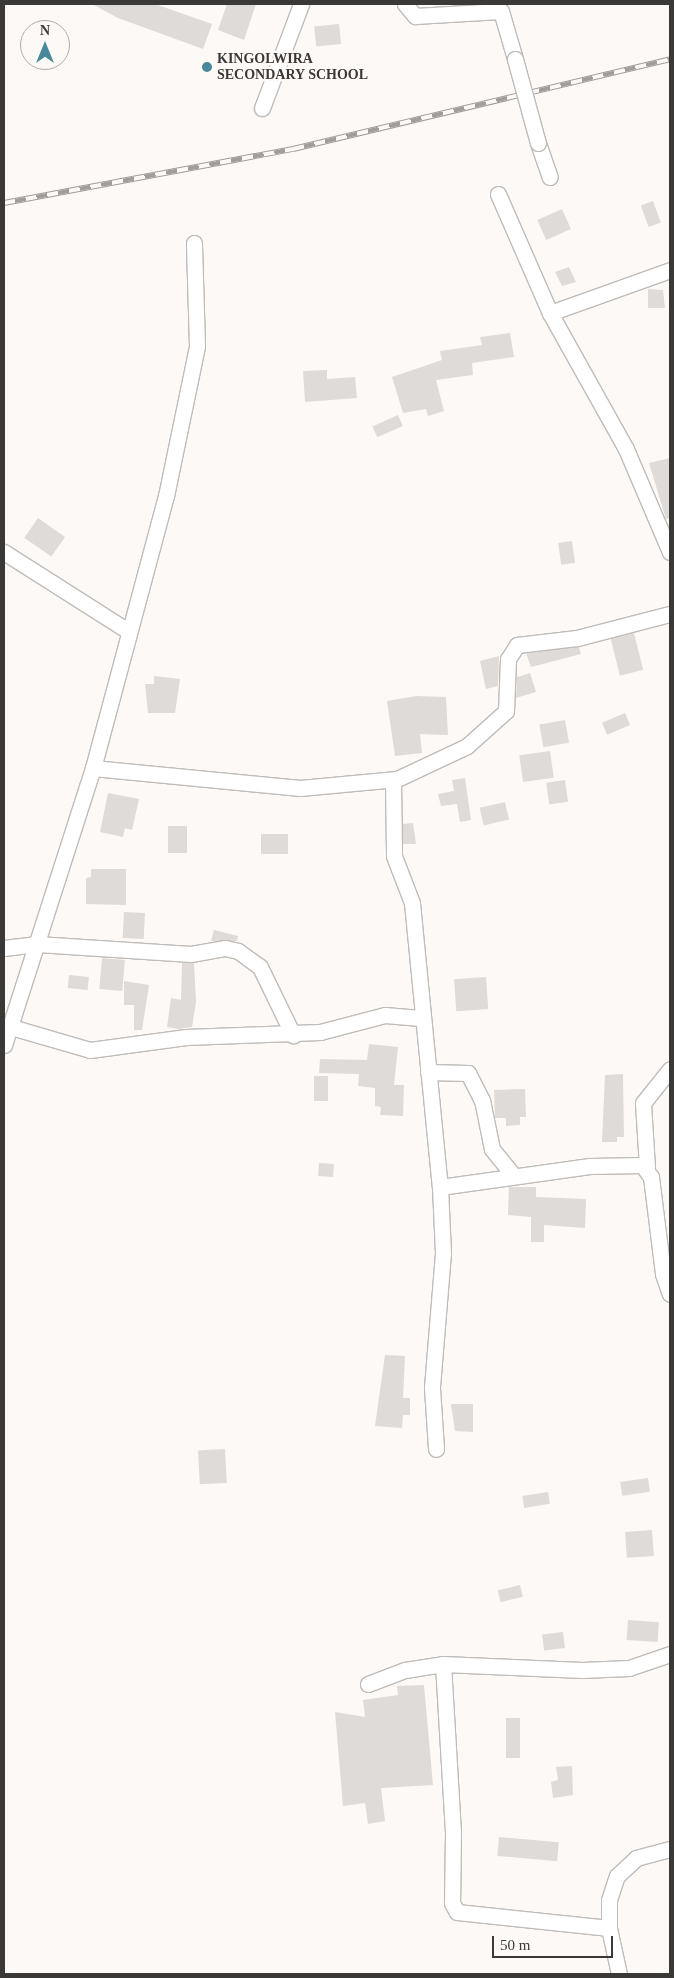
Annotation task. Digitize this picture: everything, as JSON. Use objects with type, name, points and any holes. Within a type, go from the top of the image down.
[{"type":"street","points":[[262,108],[301,4]]},
{"type":"street","points":[[405,4],[415,16]]},
{"type":"street","points":[[415,16],[430,4]]},
{"type":"street","points":[[415,16],[501,11],[538,143],[550,177]]},
{"type":"street","points":[[498,194],[550,313],[626,449],[670,552]]},
{"type":"street","points":[[4,1045],[93,768],[128,631],[166,496],[197,346],[194,243]]},
{"type":"street","points":[[550,313],[670,270]]},
{"type":"street","points":[[4,552],[128,631]]},
{"type":"street","points":[[93,768],[300,788],[392,780],[467,746],[490,730],[506,711],[508,659],[517,645],[577,638],[670,614]]},
{"type":"street","points":[[392,780],[394,856],[412,903],[440,1187],[442,1253],[432,1359],[436,1449]]},
{"type":"street","points":[[4,948],[36,944],[191,954],[225,948],[238,951],[260,967],[293,1035]]},
{"type":"street","points":[[11,1027],[90,1050],[186,1037],[293,1035],[385,1015],[423,1018]]},
{"type":"street","points":[[670,1069],[642,1103],[647,1167],[665,1245],[670,1294]]},
{"type":"street","points":[[428,1072],[468,1073],[482,1100],[492,1149],[514,1176]]},
{"type":"street","points":[[440,1187],[590,1166],[647,1167]]},
{"type":"street","points":[[368,1684],[405,1670],[442,1664],[591,1670],[629,1668],[670,1654]]},
{"type":"street","points":[[442,1664],[453,1834],[452,1903],[457,1912],[609,1928]]},
{"type":"street","points":[[618,1974],[609,1928],[610,1900],[618,1876],[636,1858],[670,1849]]},
{"type":"building","points":[[92,4],[155,4],[212,24],[203,49],[118,18]]},
{"type":"building","points":[[227,4],[256,4],[244,40],[218,30]]},
{"type":"building","points":[[339,24],[341,44],[316,47],[314,27]]},
{"type":"building","points":[[653,201],[661,223],[649,227],[641,205]]},
{"type":"building","points":[[562,209],[571,229],[546,240],[537,220]]},
{"type":"building","points":[[569,267],[576,282],[562,286],[555,272]]},
{"type":"building","points":[[648,289],[663,290],[665,308],[648,308]]},
{"type":"building","points":[[510,333],[514,357],[472,363],[473,375],[436,380],[444,411],[428,416],[426,409],[403,413],[392,377],[442,360],[440,351],[482,345],[480,337]]},
{"type":"building","points":[[327,370],[327,379],[355,377],[357,398],[305,402],[303,371]]},
{"type":"building","points":[[398,415],[403,426],[377,437],[372,426]]},
{"type":"building","points":[[670,458],[670,518],[666,519],[649,463]]},
{"type":"building","points":[[38,518],[65,537],[51,557],[24,538]]},
{"type":"building","points":[[572,541],[575,563],[561,565],[558,543]]},
{"type":"building","points":[[634,633],[643,670],[620,676],[611,639]]},
{"type":"building","points":[[579,647],[581,654],[531,667],[526,653]]},
{"type":"building","points":[[499,656],[498,686],[486,689],[480,661]]},
{"type":"building","points":[[530,673],[536,692],[516,698],[517,677]]},
{"type":"building","points":[[154,676],[180,679],[175,713],[148,713],[145,684],[154,684]]},
{"type":"building","points":[[416,696],[446,697],[448,735],[420,734],[422,753],[395,756],[387,701]]},
{"type":"building","points":[[625,713],[630,725],[607,735],[602,723]]},
{"type":"building","points":[[565,720],[569,743],[543,747],[539,725]]},
{"type":"building","points":[[550,751],[554,778],[523,782],[519,755]]},
{"type":"building","points":[[465,778],[471,820],[460,822],[457,804],[441,806],[438,794],[454,791],[452,780]]},
{"type":"building","points":[[565,780],[568,802],[549,804],[546,783]]},
{"type":"building","points":[[108,793],[139,799],[132,830],[125,828],[123,837],[100,832]]},
{"type":"building","points":[[505,802],[509,820],[484,825],[480,808]]},
{"type":"building","points":[[413,823],[416,844],[403,844],[403,824]]},
{"type":"building","points":[[168,826],[187,826],[187,853],[168,853]]},
{"type":"building","points":[[261,834],[288,834],[288,854],[261,854]]},
{"type":"building","points":[[91,869],[126,869],[126,905],[86,904],[86,878],[91,877]]},
{"type":"building","points":[[124,912],[145,913],[144,939],[123,938]]},
{"type":"building","points":[[214,930],[238,936],[237,941],[211,941]]},
{"type":"building","points":[[102,958],[125,960],[122,991],[99,989]]},
{"type":"building","points":[[182,963],[194,963],[196,1002],[192,1027],[178,1029],[167,1027],[171,998],[181,1000]]},
{"type":"building","points":[[69,975],[89,977],[88,990],[68,988]]},
{"type":"building","points":[[486,977],[488,1009],[456,1011],[454,979]]},
{"type":"building","points":[[124,981],[149,985],[142,1030],[134,1030],[134,1005],[124,1005]]},
{"type":"building","points":[[369,1044],[398,1047],[394,1085],[404,1085],[403,1116],[380,1115],[381,1107],[375,1106],[375,1088],[358,1086],[359,1074],[319,1073],[320,1059],[367,1060]]},
{"type":"building","points":[[623,1074],[624,1137],[617,1137],[617,1142],[602,1142],[605,1075]]},
{"type":"building","points":[[314,1076],[328,1076],[328,1101],[314,1101]]},
{"type":"building","points":[[525,1089],[526,1117],[520,1117],[520,1125],[506,1126],[506,1118],[495,1118],[494,1090]]},
{"type":"building","points":[[319,1163],[334,1164],[333,1177],[318,1176]]},
{"type":"building","points":[[509,1187],[536,1187],[536,1197],[586,1199],[585,1228],[544,1225],[544,1242],[531,1242],[531,1217],[508,1215]]},
{"type":"building","points":[[385,1355],[405,1356],[403,1398],[410,1398],[410,1415],[403,1415],[402,1428],[375,1426]]},
{"type":"building","points":[[451,1404],[473,1404],[473,1432],[455,1431]]},
{"type":"building","points":[[225,1449],[227,1483],[200,1484],[198,1450]]},
{"type":"building","points":[[648,1478],[650,1492],[622,1496],[620,1482]]},
{"type":"building","points":[[548,1492],[550,1504],[524,1508],[522,1496]]},
{"type":"building","points":[[652,1530],[654,1556],[627,1558],[625,1532]]},
{"type":"building","points":[[520,1585],[523,1597],[501,1602],[498,1591]]},
{"type":"building","points":[[628,1620],[659,1622],[658,1642],[627,1640]]},
{"type":"building","points":[[563,1632],[565,1648],[544,1650],[542,1635]]},
{"type":"building","points":[[424,1685],[433,1785],[381,1788],[385,1821],[368,1824],[365,1803],[343,1806],[335,1712],[365,1717],[363,1700],[398,1695],[397,1686]]},
{"type":"building","points":[[506,1718],[520,1718],[520,1758],[506,1758]]},
{"type":"building","points":[[572,1766],[573,1795],[553,1798],[551,1782],[558,1780],[556,1767]]},
{"type":"building","points":[[499,1837],[559,1842],[557,1861],[497,1856]]},
{"type":"railway","points":[[4,203],[293,149],[670,59]]},
{"type":"place","name":"KINGOLWIRA SECONDARY SCHOOL","points":[[207,67]]}]
